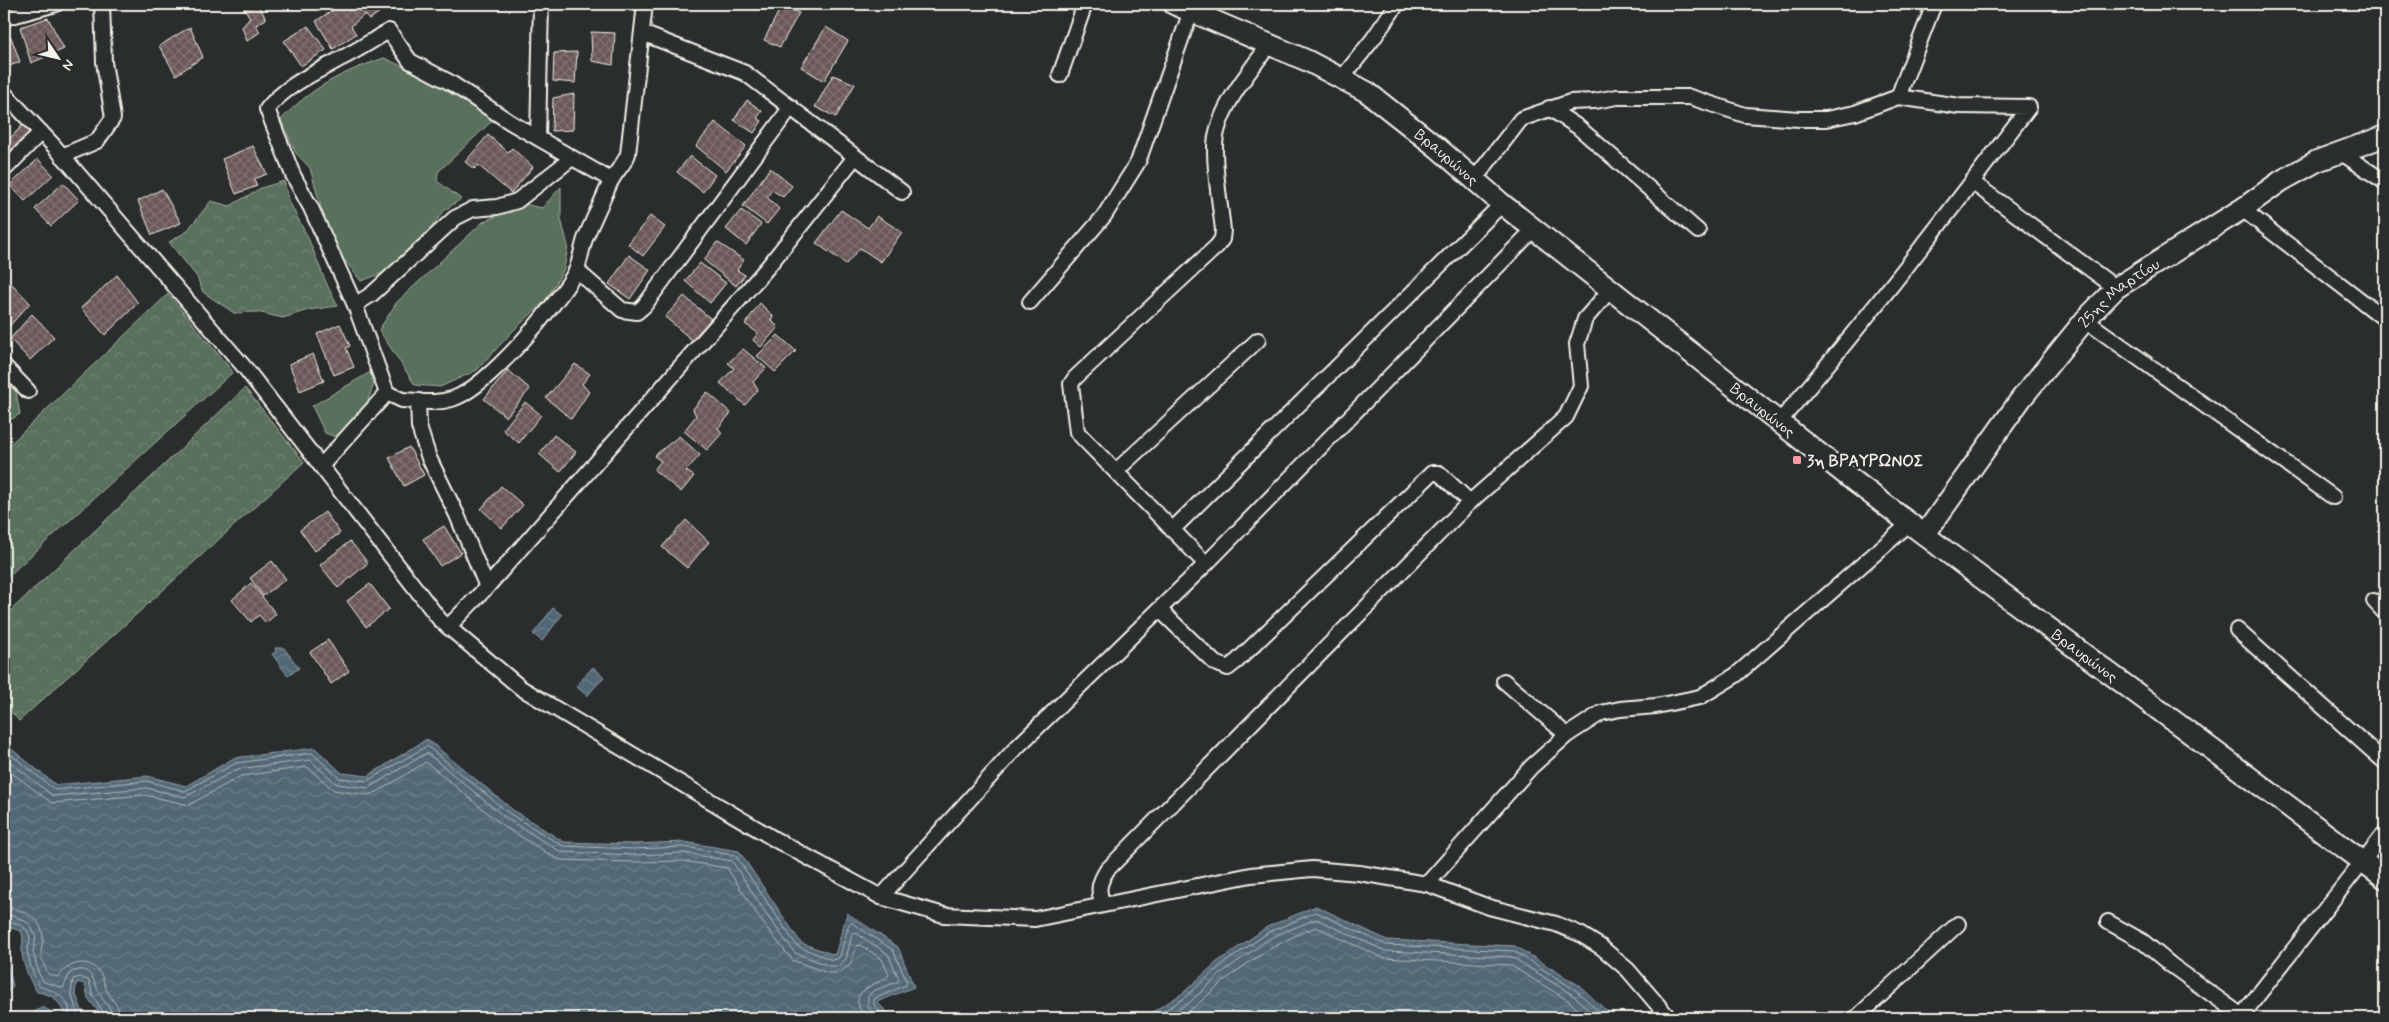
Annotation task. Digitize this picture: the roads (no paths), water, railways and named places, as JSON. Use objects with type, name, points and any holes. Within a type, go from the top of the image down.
[{"type":"main road","name":"Βραυρώνος","points":[[1183,7],[1270,44],[1367,92],[1390,109],[1502,204],[1535,228],[1779,422],[2121,683],[2364,860],[2385,878]]},
{"type":"main road","name":"25ης Μαρτίου","points":[[1918,528],[2085,320],[2116,288],[2282,181],[2317,161],[2385,136]]},
{"type":"street","points":[[4,18],[56,4]]},
{"type":"street","points":[[62,156],[97,141],[113,118],[104,62],[102,4]]},
{"type":"street","points":[[538,138],[540,4]]},
{"type":"street","points":[[611,180],[472,98],[451,83],[410,61],[389,31],[315,71],[275,98],[266,109],[272,128],[355,305],[387,393],[402,400],[451,399],[477,384],[514,349],[557,301],[578,269],[578,260],[585,238],[611,180],[624,165],[628,154],[645,4]]},
{"type":"street","points":[[1060,75],[1085,4]]},
{"type":"street","points":[[1342,78],[1373,39],[1397,4]]},
{"type":"street","points":[[1898,97],[1934,4]]},
{"type":"street","points":[[1030,302],[1104,216],[1138,162],[1153,124],[1183,7]]},
{"type":"street","points":[[642,33],[745,73],[902,192]]},
{"type":"street","points":[[1206,564],[1077,432],[1071,384],[1075,378],[1217,246],[1222,239],[1223,230],[1214,147],[1232,94],[1270,44]]},
{"type":"street","points":[[4,93],[41,132],[246,369],[448,627],[521,688],[575,722],[776,840],[881,896],[944,915],[1035,919],[1251,875],[1312,869],[1359,873],[1427,884],[1489,907],[1556,924],[1580,934],[1601,947],[1628,970],[1669,1018]]},
{"type":"street","points":[[1474,180],[1521,119],[1570,102],[1659,95],[1690,97],[1745,115],[1826,119],[1856,113],[1898,97],[1959,106],[2029,107],[1831,362],[1779,422]]},
{"type":"street","points":[[578,269],[582,275],[622,310],[637,312],[644,306],[791,107]]},
{"type":"street","points":[[1549,108],[1578,127],[1698,231]]},
{"type":"street","points":[[4,170],[41,132]]},
{"type":"street","points":[[2340,152],[2385,182]]},
{"type":"street","points":[[448,627],[487,587],[767,268],[855,157]]},
{"type":"street","points":[[355,305],[372,294],[455,218],[472,210],[497,207],[517,201],[572,158]]},
{"type":"street","points":[[1972,182],[2116,288]]},
{"type":"street","points":[[1172,530],[1502,204]]},
{"type":"street","points":[[2242,208],[2385,319]]},
{"type":"street","points":[[881,896],[1016,748],[1206,564],[1535,228]]},
{"type":"street","points":[[1103,904],[1098,894],[1098,883],[1107,870],[1470,502],[1566,417],[1581,386],[1578,344],[1585,319],[1611,289]]},
{"type":"street","points":[[2085,320],[2333,496]]},
{"type":"street","points":[[1116,471],[1258,340]]},
{"type":"street","points":[[4,366],[28,391]]},
{"type":"street","points":[[321,466],[387,393]]},
{"type":"street","points":[[418,401],[419,427],[429,458],[457,515],[487,587]]},
{"type":"street","points":[[1160,610],[1214,663],[1228,668],[1432,473],[1439,473],[1470,502]]},
{"type":"street","points":[[1427,884],[1531,767],[1567,735],[1601,713],[1620,709],[1656,706],[1700,697],[1736,675],[1850,578],[1918,528]]},
{"type":"street","points":[[2374,602],[2385,613]]},
{"type":"street","points":[[2237,630],[2385,762]]},
{"type":"street","points":[[1504,681],[1567,735]]},
{"type":"street","points":[[2108,922],[2142,941],[2241,1017],[2385,832]]},
{"type":"street","points":[[1856,1018],[1958,924]]},
{"type":"water","points":[[553,608],[562,615],[542,641],[533,634]]},
{"type":"water","points":[[275,648],[284,648],[299,668],[288,676],[272,654],[276,652]]},
{"type":"water","points":[[593,667],[604,677],[587,696],[576,686]]},
{"type":"water","points":[[427,739],[513,810],[564,842],[633,844],[684,842],[739,851],[801,943],[835,955],[847,913],[898,947],[914,987],[877,1002],[893,1018],[103,1018],[88,998],[85,984],[77,982],[75,992],[85,1018],[24,1018],[43,1007],[56,1015],[65,1016],[55,999],[37,992],[32,983],[23,959],[23,937],[21,931],[4,926],[4,743],[56,785],[147,776],[186,786],[234,758],[315,748],[342,773],[368,776]]},
{"type":"water","points":[[1316,906],[1387,940],[1515,946],[1580,986],[1614,1018],[1143,1018],[1183,993],[1217,962],[1267,927]]},
{"type":"water","points":[[4,927],[8,966],[13,986],[4,997]]},
{"type":"place","name":"3η ΒΡΑΥΡΩΝΟΣ","points":[[1797,460]]}]
